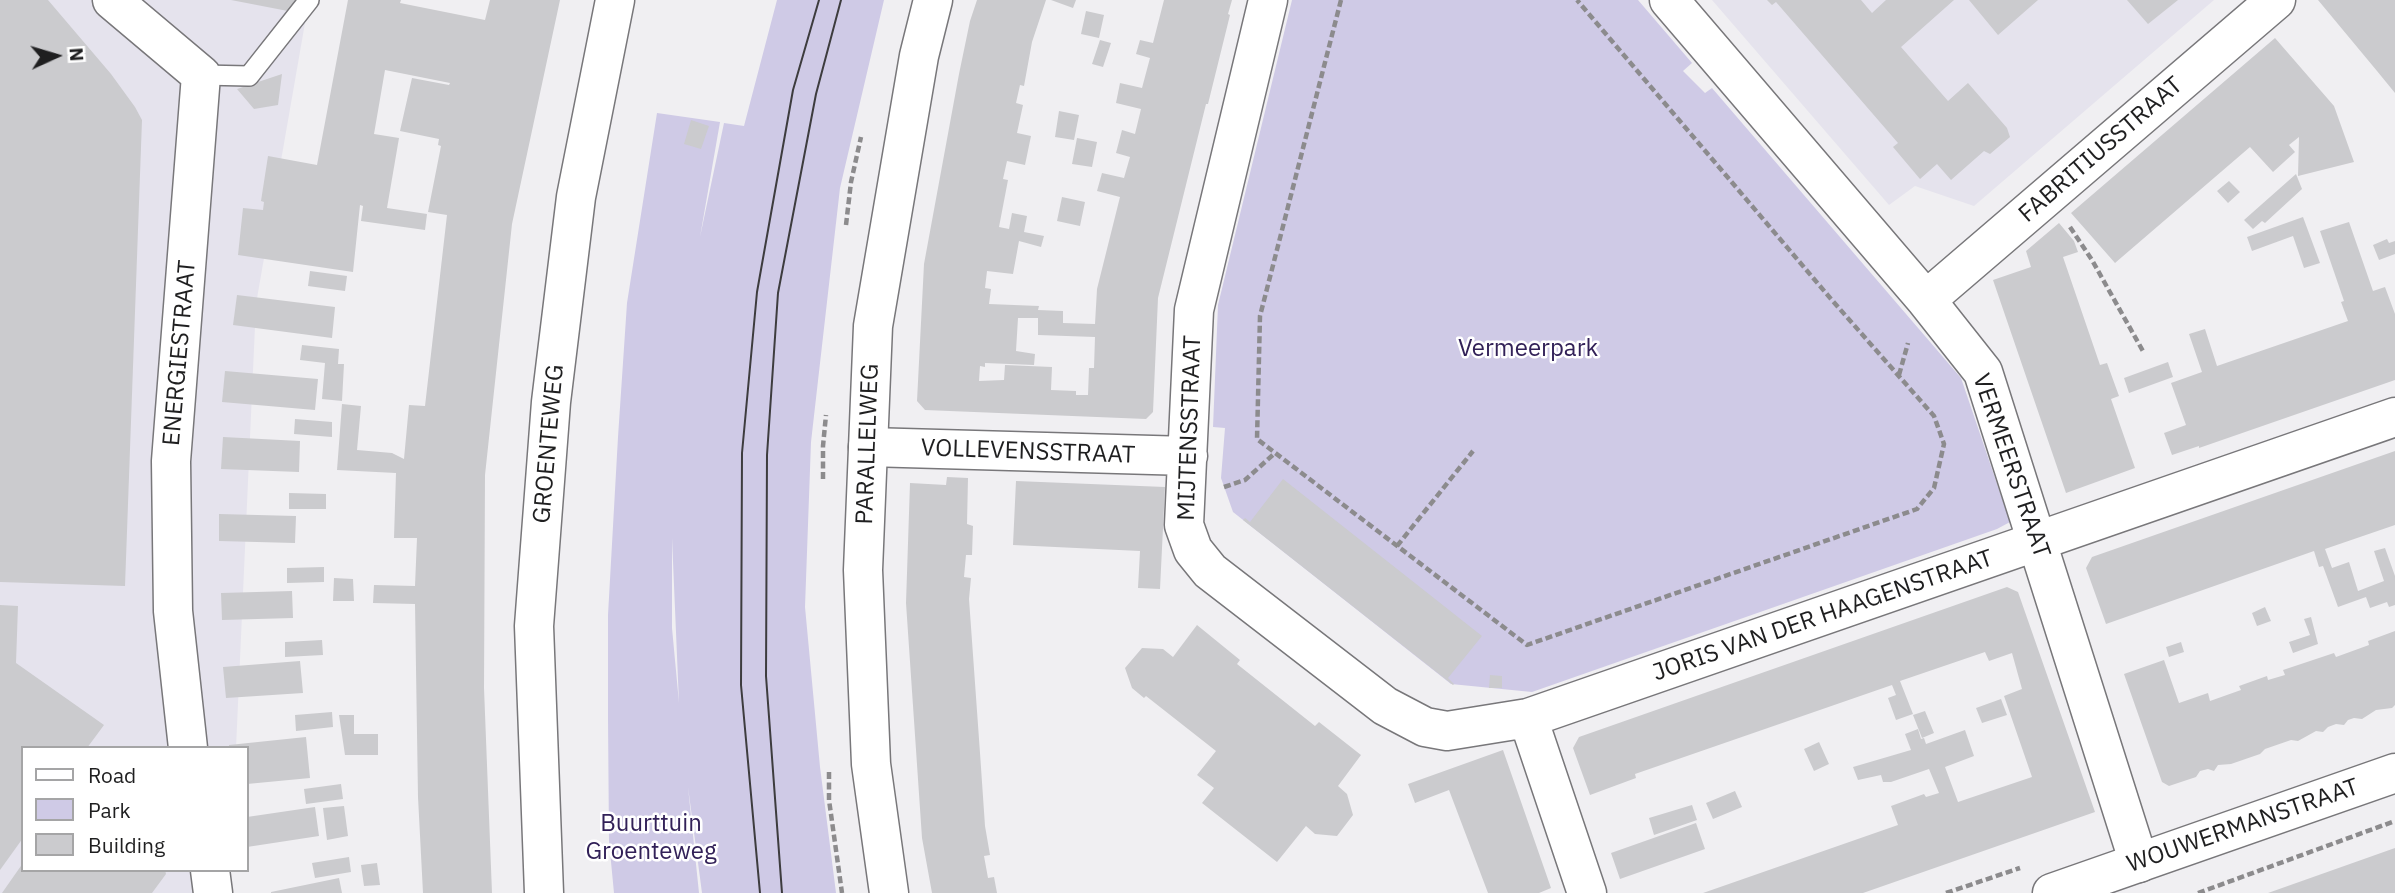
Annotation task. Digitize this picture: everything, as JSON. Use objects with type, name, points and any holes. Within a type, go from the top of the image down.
[{"type":"street","points":[[112,0],[201,75]]},
{"type":"street","name":"GROENTEWEG","points":[[544,893],[534,626],[551,402],[576,197],[615,0]]},
{"type":"street","name":"PARALLELWEG","points":[[889,893],[871,751],[863,570],[873,326],[919,56],[933,0]]},
{"type":"street","name":"MIJTENSSTRAAT","points":[[1268,0],[1194,310],[1184,525],[1194,550],[1210,571],[1385,706],[1425,727],[1447,731],[1528,718]]},
{"type":"street","name":"VERMEERSTRAAT","points":[[1669,0],[1926,300],[1983,372],[2139,863]]},
{"type":"street","name":"FABRITIUSSTRAAT","points":[[1926,300],[2276,0]]},
{"type":"street","name":"ENERGIESTRAAT","points":[[188,746],[173,611],[171,461],[201,75]]},
{"type":"street","name":"JORIS VAN DER HAAGENSTRAAT","points":[[1528,718],[2395,417]]},
{"type":"street","name":"VOLLEVENSSTRAAT","points":[[868,447],[1187,471]]},
{"type":"street","points":[[1528,718],[1587,893]]},
{"type":"street","name":"WOUWERMANSTRAAT","points":[[2070,890],[2395,773]]},
{"type":"street","points":[[209,872],[214,893]]},
{"type":"lane","points":[[201,75],[249,76],[309,0]]},
{"type":"path","points":[[1341,0],[1260,316],[1257,439],[1527,645],[1917,509],[1934,488],[1944,444],[1934,416],[1577,0]]},
{"type":"path","points":[[2048,195],[2092,260],[2144,353]]},
{"type":"path","points":[[1396,546],[1473,450]]},
{"type":"path","points":[[1187,471],[1224,487],[1245,480],[1275,453]]},
{"type":"path","name":"WOUWERMANSTRAAT","points":[[2198,893],[2395,821]]},
{"type":"shaded area","points":[[0,0],[309,0],[256,304],[236,746],[21,746],[21,872],[231,872],[230,893],[0,893]]},
{"type":"shaded area","points":[[1712,0],[2214,0],[1974,206],[1915,186],[1889,205]]},
{"type":"green space","name":"Buurttuin Groenteweg","points":[[777,0],[884,0],[840,188],[811,442],[805,607],[820,767],[836,893],[702,893],[688,787],[699,893],[614,893],[609,841],[608,615],[627,303],[657,113],[720,122],[700,237],[724,123],[744,126]],"holes":[[[672,538],[679,703],[672,628]]]},
{"type":"green space","name":"Vermeerpark","points":[[1292,0],[1638,0],[1692,63],[1683,71],[1705,93],[1712,88],[1961,378],[2010,522],[1997,529],[1532,692],[1451,684],[1233,512],[1221,478],[1225,428],[1213,427],[1218,305]]},
{"type":"building","points":[[0,0],[48,0],[111,74],[142,120],[125,586],[0,582]]},
{"type":"building","points":[[231,0],[296,0],[293,12]]},
{"type":"building","points":[[348,0],[401,0],[400,3],[485,20],[490,0],[560,0],[512,224],[485,475],[484,688],[492,893],[423,893],[418,797],[415,604],[373,603],[374,585],[415,586],[417,538],[394,538],[396,473],[337,470],[342,404],[361,406],[357,450],[392,453],[404,459],[409,405],[425,406],[447,215],[428,212],[441,146],[438,145],[439,139],[400,131],[412,78],[449,85],[450,83],[385,70],[374,134],[399,138],[387,208],[427,214],[425,230],[361,221],[363,206],[360,205],[353,272],[238,255],[243,208],[263,210],[264,202],[261,201],[268,156],[317,165]]},
{"type":"building","points":[[977,0],[1046,0],[1032,42],[1024,86],[1020,85],[1016,103],[1023,105],[1017,133],[1031,136],[1025,165],[1007,161],[1003,179],[1008,180],[999,227],[1009,229],[1012,213],[1027,216],[1024,232],[1044,236],[1041,247],[1019,241],[1013,274],[987,271],[985,288],[991,289],[989,304],[1039,306],[1038,310],[1063,311],[1063,323],[1095,324],[1097,289],[1120,197],[1097,191],[1102,173],[1124,178],[1130,157],[1116,153],[1122,130],[1135,134],[1141,109],[1116,103],[1120,83],[1142,88],[1150,58],[1136,54],[1140,40],[1153,43],[1164,0],[1232,0],[1158,298],[1153,412],[1146,419],[925,410],[917,401],[924,264],[970,21]],"holes":[[[1018,318],[1038,318],[1038,335],[1095,337],[1094,368],[1089,368],[1088,395],[1076,395],[1076,391],[1051,390],[1052,367],[1005,365],[1004,380],[979,381],[980,366],[985,367],[985,363],[1034,365],[1035,354],[1016,351]]]},
{"type":"building","points":[[1051,0],[1076,0],[1073,8]]},
{"type":"building","points":[[1767,0],[1861,0],[1872,13],[1886,0],[1954,0],[1901,47],[1948,101],[1968,83],[2007,128],[2010,137],[1990,154],[1984,151],[1951,180],[1937,164],[1920,179],[1893,147],[1898,143],[1776,2],[1772,5]]},
{"type":"building","points":[[1969,0],[2038,0],[1998,35]]},
{"type":"building","points":[[2127,0],[2178,0],[2148,24]]},
{"type":"building","points":[[2318,0],[2395,0],[2395,93],[2377,71]]},
{"type":"building","points":[[1086,11],[1104,15],[1099,38],[1081,34]]},
{"type":"building","points":[[2275,38],[2334,106],[2354,162],[2298,176],[2299,137],[2289,145],[2295,152],[2273,172],[2250,147],[2115,263],[2071,213]]},
{"type":"building","points":[[1100,40],[1111,43],[1103,67],[1092,64]]},
{"type":"building","points":[[282,74],[278,105],[254,109],[237,89]]},
{"type":"building","points":[[1059,111],[1079,115],[1074,140],[1055,137]]},
{"type":"building","points":[[691,120],[709,126],[701,149],[684,144]]},
{"type":"building","points":[[1077,138],[1097,142],[1092,167],[1072,164]]},
{"type":"building","points":[[2296,174],[2302,189],[2265,223],[2262,221],[2253,229],[2244,220]]},
{"type":"building","points":[[2229,181],[2240,192],[2228,203],[2217,191]]},
{"type":"building","points":[[1062,197],[1085,202],[1080,226],[1057,221]]},
{"type":"building","points":[[2303,217],[2320,263],[2304,268],[2293,236],[2252,251],[2247,237]]},
{"type":"building","points":[[2349,222],[2373,291],[2385,287],[2395,314],[2395,380],[2172,455],[2164,433],[2186,425],[2171,383],[2202,372],[2189,334],[2205,329],[2217,366],[2348,321],[2341,302],[2344,301],[2320,231]]},
{"type":"building","points":[[2059,223],[2074,241],[2078,252],[2063,257],[2100,365],[2107,363],[2119,396],[2111,399],[2135,468],[2066,493],[1993,280],[2031,267],[2026,251]]},
{"type":"building","points":[[2387,239],[2389,243],[2395,241],[2395,254],[2379,260],[2373,245]]},
{"type":"building","points":[[310,271],[347,276],[345,291],[308,286]]},
{"type":"building","points":[[237,295],[335,307],[332,338],[233,325]]},
{"type":"building","points":[[302,345],[339,349],[338,364],[344,364],[342,401],[322,399],[325,363],[300,360]]},
{"type":"building","points":[[2168,362],[2173,377],[2129,393],[2124,378]]},
{"type":"building","points":[[225,371],[318,379],[315,410],[222,402]]},
{"type":"building","points":[[295,419],[332,422],[332,437],[294,434]]},
{"type":"building","points":[[223,437],[300,441],[299,472],[221,469]]},
{"type":"building","points":[[2395,451],[2395,525],[2325,549],[2332,568],[2349,562],[2358,591],[2384,581],[2374,551],[2385,548],[2395,576],[2395,605],[2389,607],[2387,602],[2370,608],[2366,597],[2338,607],[2323,566],[2319,567],[2314,551],[2106,624],[2086,568],[2092,557]]},
{"type":"building","points":[[947,477],[968,478],[967,524],[973,526],[972,555],[966,555],[964,577],[971,578],[969,599],[985,826],[990,855],[984,856],[988,878],[994,877],[997,893],[932,893],[922,838],[906,603],[910,483],[946,485]]},
{"type":"building","points":[[1283,479],[1482,636],[1448,678],[1453,685],[1243,520],[1245,518],[1250,522]]},
{"type":"building","points":[[1016,481],[1165,487],[1160,589],[1138,588],[1140,551],[1013,545]]},
{"type":"building","points":[[289,493],[326,494],[326,509],[289,509]]},
{"type":"building","points":[[219,514],[296,516],[295,543],[219,541]]},
{"type":"building","points":[[324,567],[324,582],[287,583],[287,568]]},
{"type":"building","points":[[334,578],[353,579],[354,601],[333,601]]},
{"type":"building","points":[[2007,587],[2018,592],[2095,812],[1863,893],[1703,893],[1898,825],[1891,806],[1924,794],[1926,797],[1939,793],[1929,769],[1891,782],[1883,782],[1881,775],[1858,780],[1853,767],[1911,750],[1905,734],[1918,729],[1926,744],[1965,730],[1974,756],[1945,767],[1958,802],[2032,777],[2004,696],[2022,689],[2012,653],[1989,661],[1985,652],[1900,681],[1913,714],[1896,720],[1888,698],[1896,695],[1892,685],[1635,774],[1636,778],[1590,795],[1573,748],[1579,737]]},
{"type":"building","points":[[292,591],[293,618],[222,620],[221,593]]},
{"type":"building","points":[[0,605],[18,606],[16,663],[104,725],[88,746],[21,746],[21,841],[0,870]]},
{"type":"building","points":[[2265,607],[2271,621],[2257,626],[2252,613]]},
{"type":"building","points":[[2311,617],[2318,644],[2293,653],[2289,642],[2310,635],[2304,619]]},
{"type":"building","points":[[1197,625],[1240,660],[1237,664],[1315,726],[1319,722],[1361,755],[1338,786],[1347,794],[1353,815],[1337,836],[1315,834],[1306,826],[1277,862],[1202,803],[1214,788],[1197,775],[1216,751],[1132,688],[1125,668],[1142,648],[1163,649],[1173,657]]},
{"type":"building","points":[[2395,631],[2395,705],[2392,708],[2376,710],[2362,719],[2348,720],[2344,725],[2336,724],[2323,732],[2316,731],[2298,741],[2291,740],[2231,764],[2218,765],[2214,771],[2200,771],[2196,777],[2169,786],[2162,782],[2124,674],[2164,660],[2179,703],[2208,693],[2210,701],[2241,690],[2239,686],[2267,676],[2268,680],[2285,675],[2283,670],[2334,653],[2336,657],[2369,645],[2368,641]]},
{"type":"building","points":[[322,640],[323,655],[285,657],[285,642]]},
{"type":"building","points":[[2181,642],[2184,652],[2169,657],[2166,647]]},
{"type":"building","points":[[300,661],[303,693],[226,698],[223,667]]},
{"type":"building","points":[[1490,675],[1502,676],[1502,688],[1489,688]]},
{"type":"building","points":[[2001,699],[2007,715],[1982,723],[1976,708]]},
{"type":"building","points":[[1925,711],[1934,733],[1922,738],[1913,715]]},
{"type":"building","points":[[332,712],[333,727],[296,731],[295,715]]},
{"type":"building","points":[[339,715],[354,715],[354,734],[378,734],[378,755],[345,755]]},
{"type":"building","points":[[306,737],[310,778],[248,784],[248,746],[229,745]]},
{"type":"building","points":[[1819,742],[1829,764],[1814,771],[1804,749]]},
{"type":"building","points":[[1503,750],[1551,888],[1539,893],[1488,893],[1449,790],[1415,803],[1408,784]]},
{"type":"building","points":[[341,784],[343,799],[306,804],[304,789]]},
{"type":"building","points":[[1735,791],[1742,807],[1713,819],[1706,803]]},
{"type":"building","points":[[1692,805],[1697,820],[1654,835],[1649,818]]},
{"type":"building","points":[[344,806],[348,836],[327,840],[323,808]]},
{"type":"building","points":[[315,807],[319,836],[248,847],[248,817]]},
{"type":"building","points":[[1696,823],[1705,849],[1620,879],[1611,853]]},
{"type":"building","points":[[2395,848],[2395,893],[2268,893]]},
{"type":"building","points":[[349,857],[351,872],[315,878],[312,863]]},
{"type":"building","points":[[377,863],[380,885],[364,886],[361,865]]},
{"type":"building","points":[[21,866],[21,872],[166,874],[152,893],[2,893]]},
{"type":"building","points":[[339,878],[342,893],[271,893],[271,892]]},
{"type":"tram line","points":[[760,893],[741,685],[742,453],[757,292],[793,90],[819,0]]},
{"type":"tram line","points":[[782,893],[766,676],[767,455],[778,293],[816,94],[841,0]]}]
